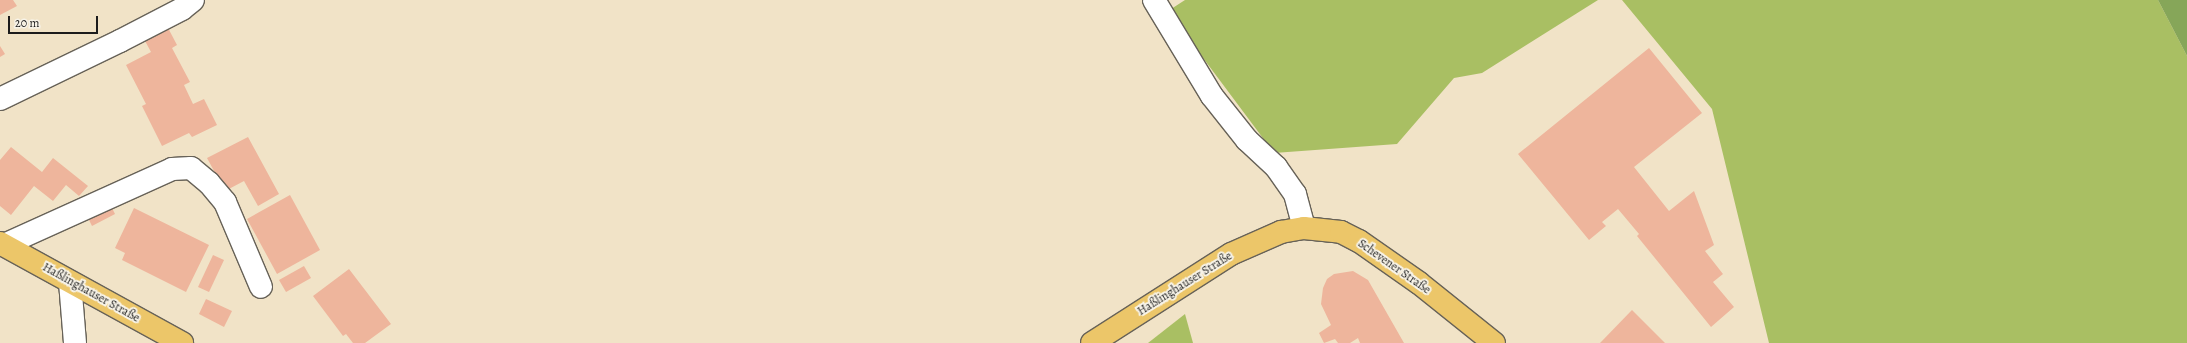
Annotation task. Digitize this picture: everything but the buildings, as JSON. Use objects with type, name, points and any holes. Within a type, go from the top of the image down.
[{"type":"main road","name":"Schevener Straße","points":[[1281,232],[1304,228],[1341,232],[1359,241],[1420,283],[1494,343]]},
{"type":"main road","name":"Haßlinghauser Straße","points":[[1092,343],[1231,254],[1281,232]]},
{"type":"main road","name":"Haßlinghauser Straße","points":[[2,244],[182,343]]},
{"type":"lane","points":[[0,99],[120,41],[182,9],[193,0]]},
{"type":"lane","points":[[1154,0],[1212,96],[1247,140],[1276,167],[1295,194],[1304,228]]},
{"type":"lane","points":[[2,244],[172,168],[191,168],[209,183],[225,202],[261,287]]},
{"type":"lane","points":[[70,282],[75,343]]},
{"type":"green space","points":[[1185,0],[1598,0],[1482,73],[1454,78],[1397,144],[1274,153],[1168,11]]},
{"type":"green space","points":[[1622,0],[2158,0],[2187,56],[2187,343],[1769,343],[1712,109]]},
{"type":"green space","points":[[2158,0],[2187,0],[2187,56]]},
{"type":"green space","points":[[1185,314],[1193,343],[1148,343]]}]
